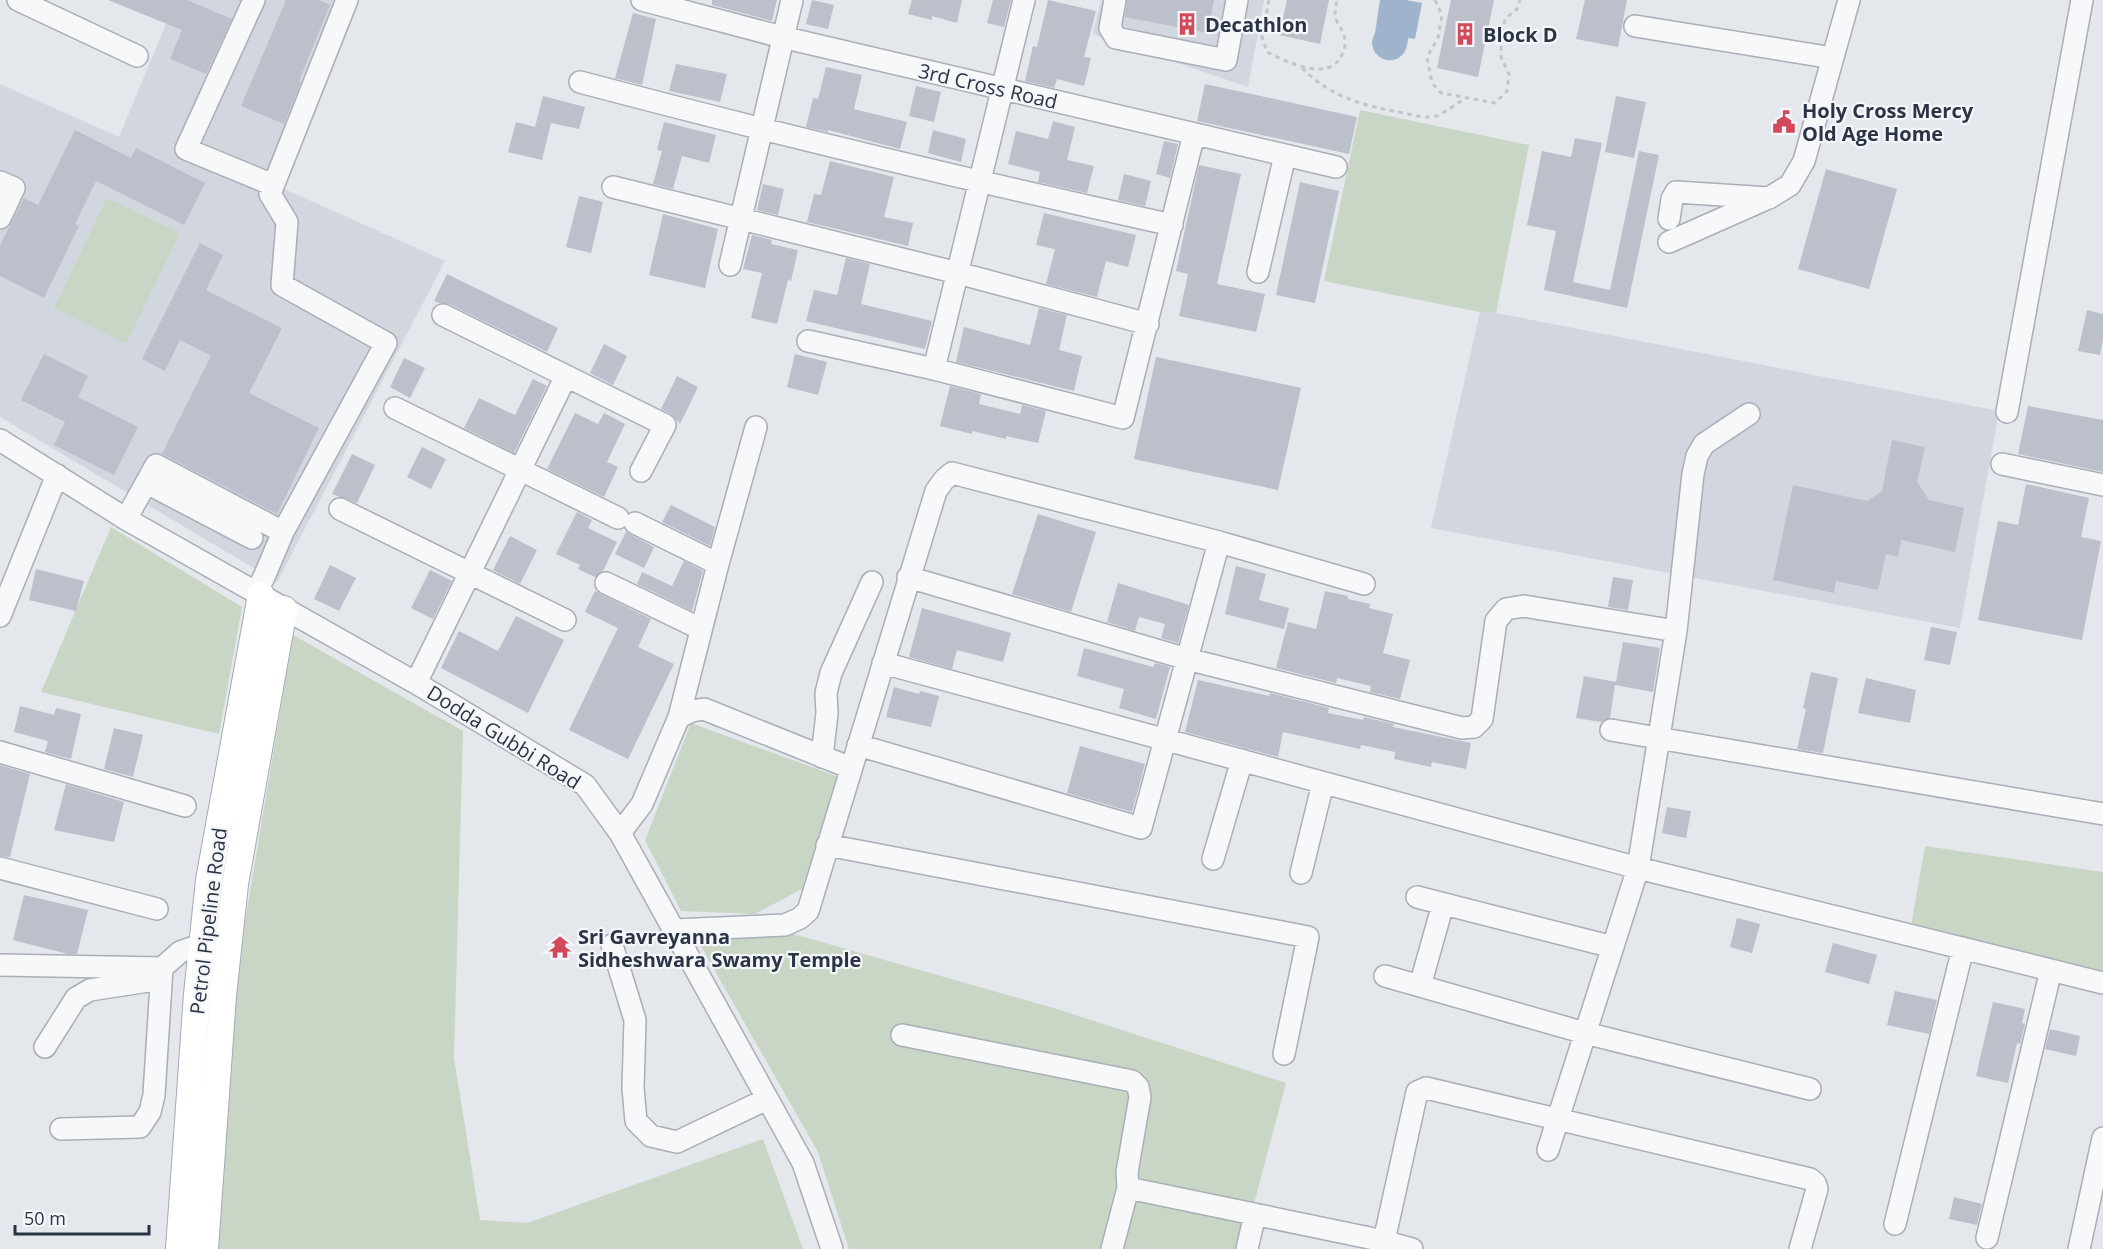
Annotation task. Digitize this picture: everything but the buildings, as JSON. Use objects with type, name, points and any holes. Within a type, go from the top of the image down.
[{"type":"main road","name":"Petrol Pipeline Road","points":[[179,1249],[209,880],[259,594]]},
{"type":"main road","name":"Petrol Pipeline Road","points":[[205,1249],[223,996],[235,884],[284,609]]},
{"type":"street","points":[[18,0],[137,56]]},
{"type":"street","points":[[254,0],[186,150],[273,186]]},
{"type":"street","points":[[259,594],[283,532],[386,343],[282,285],[287,222],[270,195],[347,0]]},
{"type":"street","name":"3rd Cross Road","points":[[642,0],[782,37],[1336,167]]},
{"type":"street","points":[[730,265],[792,0]]},
{"type":"street","points":[[934,369],[1024,0]]},
{"type":"street","points":[[1115,0],[1110,28],[1116,38],[1226,60],[1237,0]]},
{"type":"street","points":[[1669,242],[1769,198],[1790,185],[1804,161],[1849,0]]},
{"type":"street","points":[[2007,412],[2082,0]]},
{"type":"street","points":[[1635,26],[1833,58]]},
{"type":"street","points":[[580,82],[760,130],[1172,225]]},
{"type":"street","points":[[808,342],[934,369],[1123,418],[1194,134]]},
{"type":"street","points":[[1258,272],[1285,154]]},
{"type":"street","points":[[0,182],[14,188],[0,218]]},
{"type":"street","points":[[613,187],[958,273],[1148,324]]},
{"type":"street","points":[[1669,219],[1672,199],[1676,192],[1769,198]]},
{"type":"street","points":[[443,315],[664,425],[641,471]]},
{"type":"street","points":[[416,683],[566,376]]},
{"type":"street","points":[[395,408],[718,564]]},
{"type":"street","points":[[1548,1150],[1638,868],[1676,631],[1693,474],[1697,456],[1704,444],[1749,414]]},
{"type":"street","points":[[620,833],[642,804],[678,717],[756,427]]},
{"type":"street","name":"Dodda Gubbi Road","points":[[0,440],[126,519],[416,683],[585,785],[620,833],[803,1163],[832,1249]]},
{"type":"street","points":[[2002,464],[2103,485]]},
{"type":"street","points":[[674,930],[785,925],[800,918],[808,911],[936,491],[952,473],[1219,542],[1364,584]]},
{"type":"street","points":[[0,616],[57,475]]},
{"type":"street","points":[[126,519],[147,483],[283,532]]},
{"type":"street","points":[[340,510],[565,620]]},
{"type":"street","points":[[222,511],[252,538]]},
{"type":"street","points":[[858,745],[1141,828],[1219,542]]},
{"type":"street","points":[[908,577],[1187,658],[1462,728],[1474,727],[1482,719],[1496,621],[1506,609],[1524,606],[1676,631]]},
{"type":"street","points":[[822,758],[826,693],[831,673],[872,582]]},
{"type":"street","points":[[606,583],[701,629]]},
{"type":"street","points":[[883,663],[1638,868],[2103,983]]},
{"type":"street","points":[[678,717],[704,709],[851,768]]},
{"type":"street","points":[[1611,730],[2103,814]]},
{"type":"street","points":[[0,752],[184,806]]},
{"type":"street","points":[[1213,859],[1242,760]]},
{"type":"street","points":[[1301,873],[1323,783]]},
{"type":"street","points":[[827,845],[1308,938],[1284,1054]]},
{"type":"street","points":[[0,868],[157,909]]},
{"type":"street","points":[[1417,897],[1612,947]]},
{"type":"street","points":[[1420,986],[1443,904]]},
{"type":"street","points":[[45,1047],[76,998],[90,990],[162,973],[180,952],[202,944]]},
{"type":"street","points":[[612,945],[635,1020],[633,1088],[636,1121],[643,1129],[651,1136],[677,1142],[767,1099]]},
{"type":"street","points":[[1895,1224],[1963,948]]},
{"type":"street","points":[[0,965],[162,973]]},
{"type":"street","points":[[1987,1239],[2051,970]]},
{"type":"street","points":[[61,1129],[140,1128],[150,1112],[154,1095],[162,973]]},
{"type":"street","points":[[1385,976],[1585,1033],[1810,1089]]},
{"type":"street","points":[[902,1035],[1132,1081],[1138,1087],[1140,1097],[1126,1172],[1128,1188],[1112,1249]]},
{"type":"street","points":[[1384,1241],[1417,1092],[1426,1088],[1810,1179],[1815,1183],[1817,1189],[1800,1249]]},
{"type":"street","points":[[2079,1249],[2103,1138]]},
{"type":"street","points":[[1128,1188],[1384,1241],[1412,1249]]},
{"type":"street","points":[[1247,1249],[1255,1214]]},
{"type":"path","points":[[1269,0],[1262,37],[1267,52],[1302,67],[1334,92],[1356,103],[1383,110],[1435,117],[1466,98]]},
{"type":"path","points":[[1302,67],[1328,69],[1338,62],[1344,51],[1346,41],[1334,16],[1337,0]]},
{"type":"path","points":[[1436,0],[1442,15],[1438,38],[1427,57],[1432,83],[1441,93],[1495,102],[1507,91],[1509,74],[1501,57],[1504,19],[1517,9],[1520,0]]},
{"type":"shaded area","points":[[176,0],[357,0],[282,188],[445,261],[277,582],[0,417],[0,84],[119,137]]},
{"type":"shaded area","points":[[1101,0],[1264,0],[1248,87],[1093,34]]},
{"type":"shaded area","points":[[1480,312],[1496,313],[1999,411],[1960,628],[1431,528]]},
{"type":"green space","points":[[1360,110],[1529,145],[1496,313],[1480,312],[1324,281]]},
{"type":"green space","points":[[107,198],[180,233],[126,344],[54,308]]},
{"type":"green space","points":[[111,527],[242,607],[219,734],[41,692]]},
{"type":"green space","points":[[293,635],[463,731],[454,1058],[480,1220],[527,1223],[763,1139],[803,1249],[216,1249],[237,969]]},
{"type":"green space","points":[[691,723],[839,777],[802,889],[755,914],[681,911],[645,840]]},
{"type":"green space","points":[[1925,846],[2103,872],[2103,974],[1911,927]]},
{"type":"green space","points":[[790,933],[1057,1009],[1286,1083],[1242,1249],[849,1249],[818,1152],[694,934]]},
{"type":"water","points":[[1380,0],[1406,0],[1422,3],[1415,39],[1408,38],[1402,55],[1396,59],[1383,59],[1374,49],[1372,41]]},
{"type":"place","name":"Decathlon","points":[[1187,24]]},
{"type":"place","name":"Block D","points":[[1465,34]]},
{"type":"place","name":"Holy Cross Mercy Old Age Home","points":[[1784,122]]},
{"type":"place","name":"Sri Gavreyanna Sidheshwara Swamy Temple","points":[[560,947]]}]
